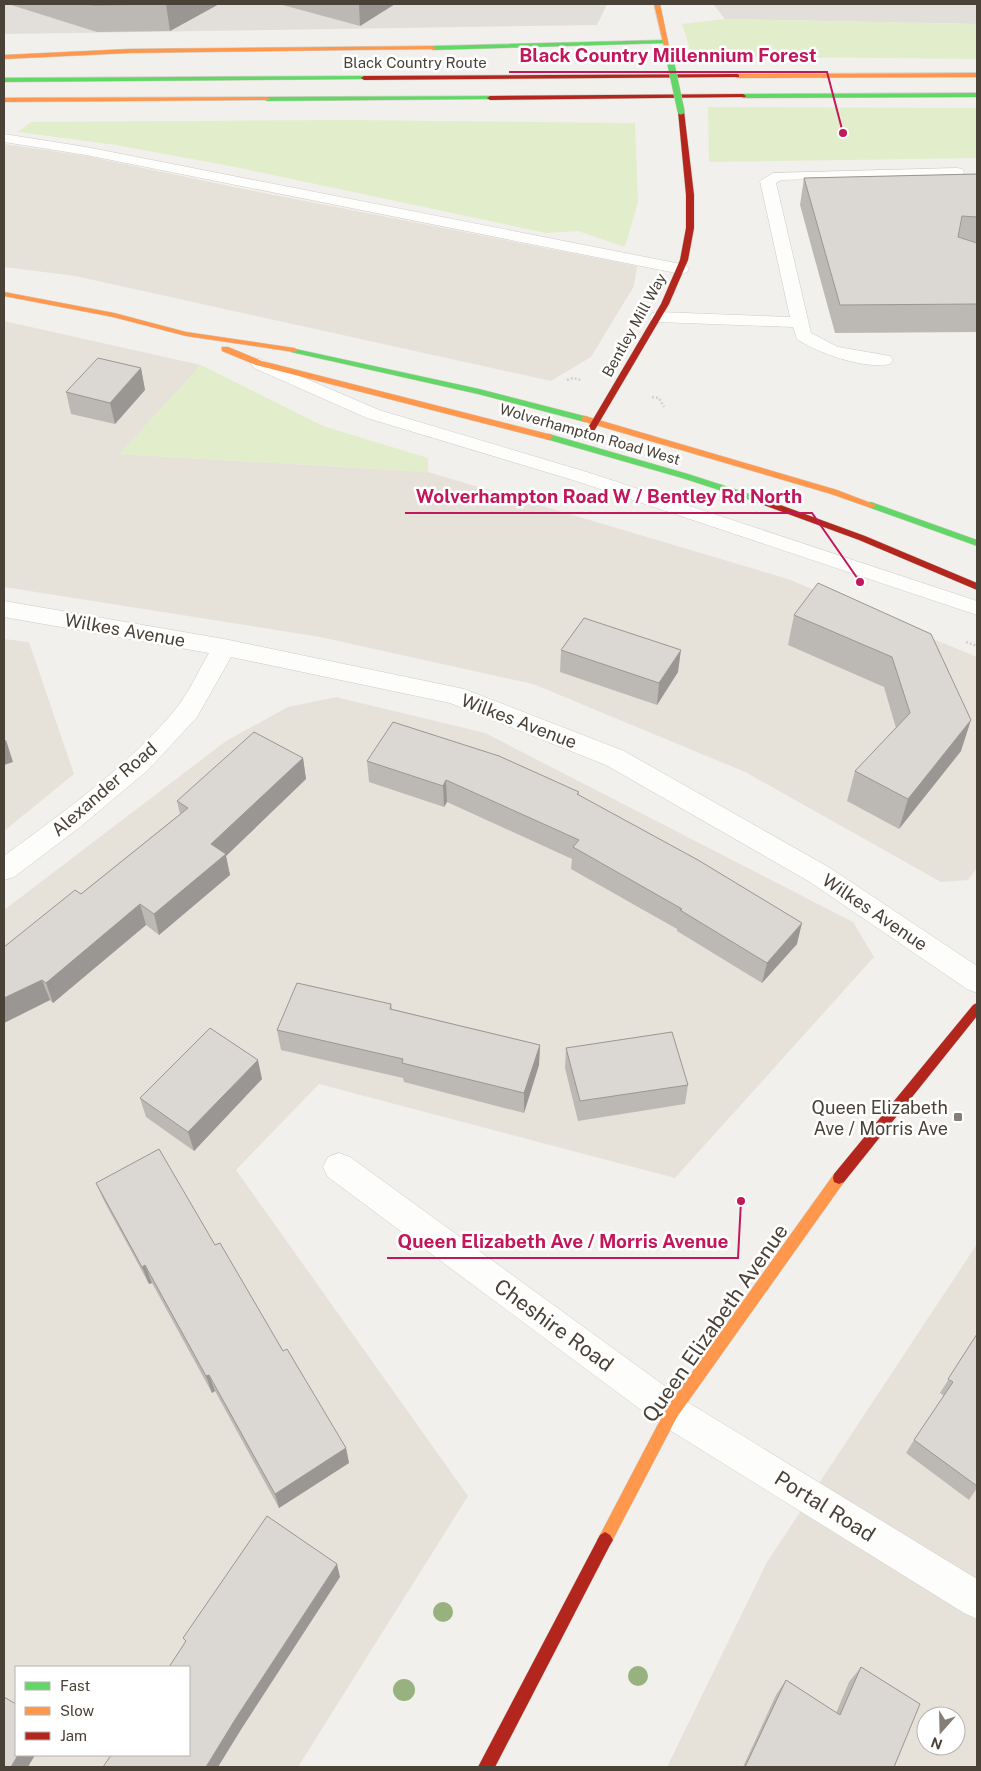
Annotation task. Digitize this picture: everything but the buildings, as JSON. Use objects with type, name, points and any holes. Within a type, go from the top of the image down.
[{"type":"main road","name":"Bentley Mill Way","points":[[580,447],[658,316],[681,269],[688,242],[689,166],[681,111],[657,4]]},
{"type":"main road","points":[[4,56],[129,51],[380,49],[666,42]]},
{"type":"main road","name":"Black Country Route","points":[[4,80],[977,75]]},
{"type":"main road","name":"Black Country Route","points":[[4,100],[977,95]]},
{"type":"main road","name":"Wolverhampton Road West","points":[[4,294],[114,315],[186,334],[259,363],[505,425],[745,495],[882,545],[977,587]]},
{"type":"main road","name":"Wolverhampton Road West","points":[[186,334],[275,346],[479,392],[596,422],[834,492],[977,543]]},
{"type":"main road","name":"Queen Elizabeth Avenue","points":[[486,1767],[672,1412],[848,1166],[977,1008]]},
{"type":"street","name":"Wilkes Avenue","points":[[4,609],[224,647],[455,696],[615,758],[820,875],[977,981]]},
{"type":"street","name":"Alexander Road","points":[[4,870],[71,820],[139,763],[188,711],[224,647]]},
{"type":"street","name":"Cheshire Road","points":[[339,1166],[672,1412]]},
{"type":"street","name":"Portal Road","points":[[672,1412],[977,1600]]},
{"type":"lane","points":[[4,138],[86,151],[681,269]]},
{"type":"lane","points":[[884,360],[834,352],[817,346],[803,335],[768,181],[778,176],[957,172]]},
{"type":"lane","points":[[658,316],[801,322]]},
{"type":"lane","points":[[259,363],[372,414],[583,477],[977,608]]},
{"type":"shaded area","points":[[4,4],[607,4],[597,25],[4,34]]},
{"type":"shaded area","points":[[713,4],[977,4],[977,24],[725,19]]},
{"type":"shaded area","points":[[4,144],[86,156],[637,266],[634,286],[591,357],[551,381],[75,276],[4,267]]},
{"type":"shaded area","points":[[4,321],[201,365],[120,454],[428,472],[788,579],[977,657],[977,868],[968,880],[941,882],[745,772],[533,684],[320,637],[4,587]]},
{"type":"shaded area","points":[[4,639],[29,642],[74,774],[4,831]]},
{"type":"shaded area","points":[[336,697],[485,733],[853,922],[874,957],[675,1178],[319,1084],[236,1170],[468,1496],[298,1767],[4,1767],[4,910],[226,741],[288,707]]},
{"type":"shaded area","points":[[977,1244],[977,1767],[667,1767],[767,1562]]},
{"type":"green space","points":[[725,19],[977,24],[977,59],[692,56],[682,24]]},
{"type":"green space","points":[[708,107],[977,108],[977,158],[709,162]]},
{"type":"green space","points":[[350,120],[635,123],[638,202],[625,247],[578,231],[546,233],[235,167],[116,145],[18,132],[31,122]]},
{"type":"green space","points":[[201,365],[323,426],[428,458],[428,472],[119,454]]},
{"type":"traffic: fast","points":[[433,48],[666,42]]},
{"type":"traffic: fast","points":[[669,55],[681,111]]},
{"type":"traffic: fast","points":[[4,80],[364,78]]},
{"type":"traffic: fast","points":[[743,96],[977,95]]},
{"type":"traffic: fast","points":[[267,99],[490,98]]},
{"type":"traffic: fast","points":[[294,350],[479,392],[585,419]]},
{"type":"traffic: fast","points":[[549,437],[685,476],[753,498]]},
{"type":"traffic: fast","points":[[871,505],[977,543]]},
{"type":"traffic: slow","points":[[657,4],[669,55]]},
{"type":"traffic: slow","points":[[4,57],[129,51],[433,48]]},
{"type":"traffic: slow","points":[[737,76],[977,75]]},
{"type":"traffic: slow","points":[[4,100],[267,99]]},
{"type":"traffic: slow","points":[[4,294],[114,315],[186,334],[294,350]]},
{"type":"traffic: slow","points":[[225,349],[259,363],[549,437]]},
{"type":"traffic: slow","points":[[585,419],[834,492],[871,505]]},
{"type":"traffic: slow","points":[[605,1540],[672,1412],[839,1178]]},
{"type":"traffic: jam","points":[[364,78],[737,76]]},
{"type":"traffic: jam","points":[[490,98],[743,96]]},
{"type":"traffic: jam","points":[[586,438],[665,304],[684,260],[690,228],[690,195],[681,111]]},
{"type":"traffic: jam","points":[[753,498],[862,538],[977,587]]},
{"type":"traffic: jam","points":[[839,1178],[977,1008]]},
{"type":"traffic: jam","points":[[486,1767],[605,1540]]},
{"type":"place","name":"Black Country Millennium Forest","points":[[843,133]]},
{"type":"place","name":"Wolverhampton Road W / Bentley Rd North","points":[[860,582]]},
{"type":"place","name":"Queen Elizabeth Ave / Morris Ave","points":[[958,1117]]},
{"type":"place","name":"Queen Elizabeth Ave / Morris Avenue","points":[[741,1201]]}]
